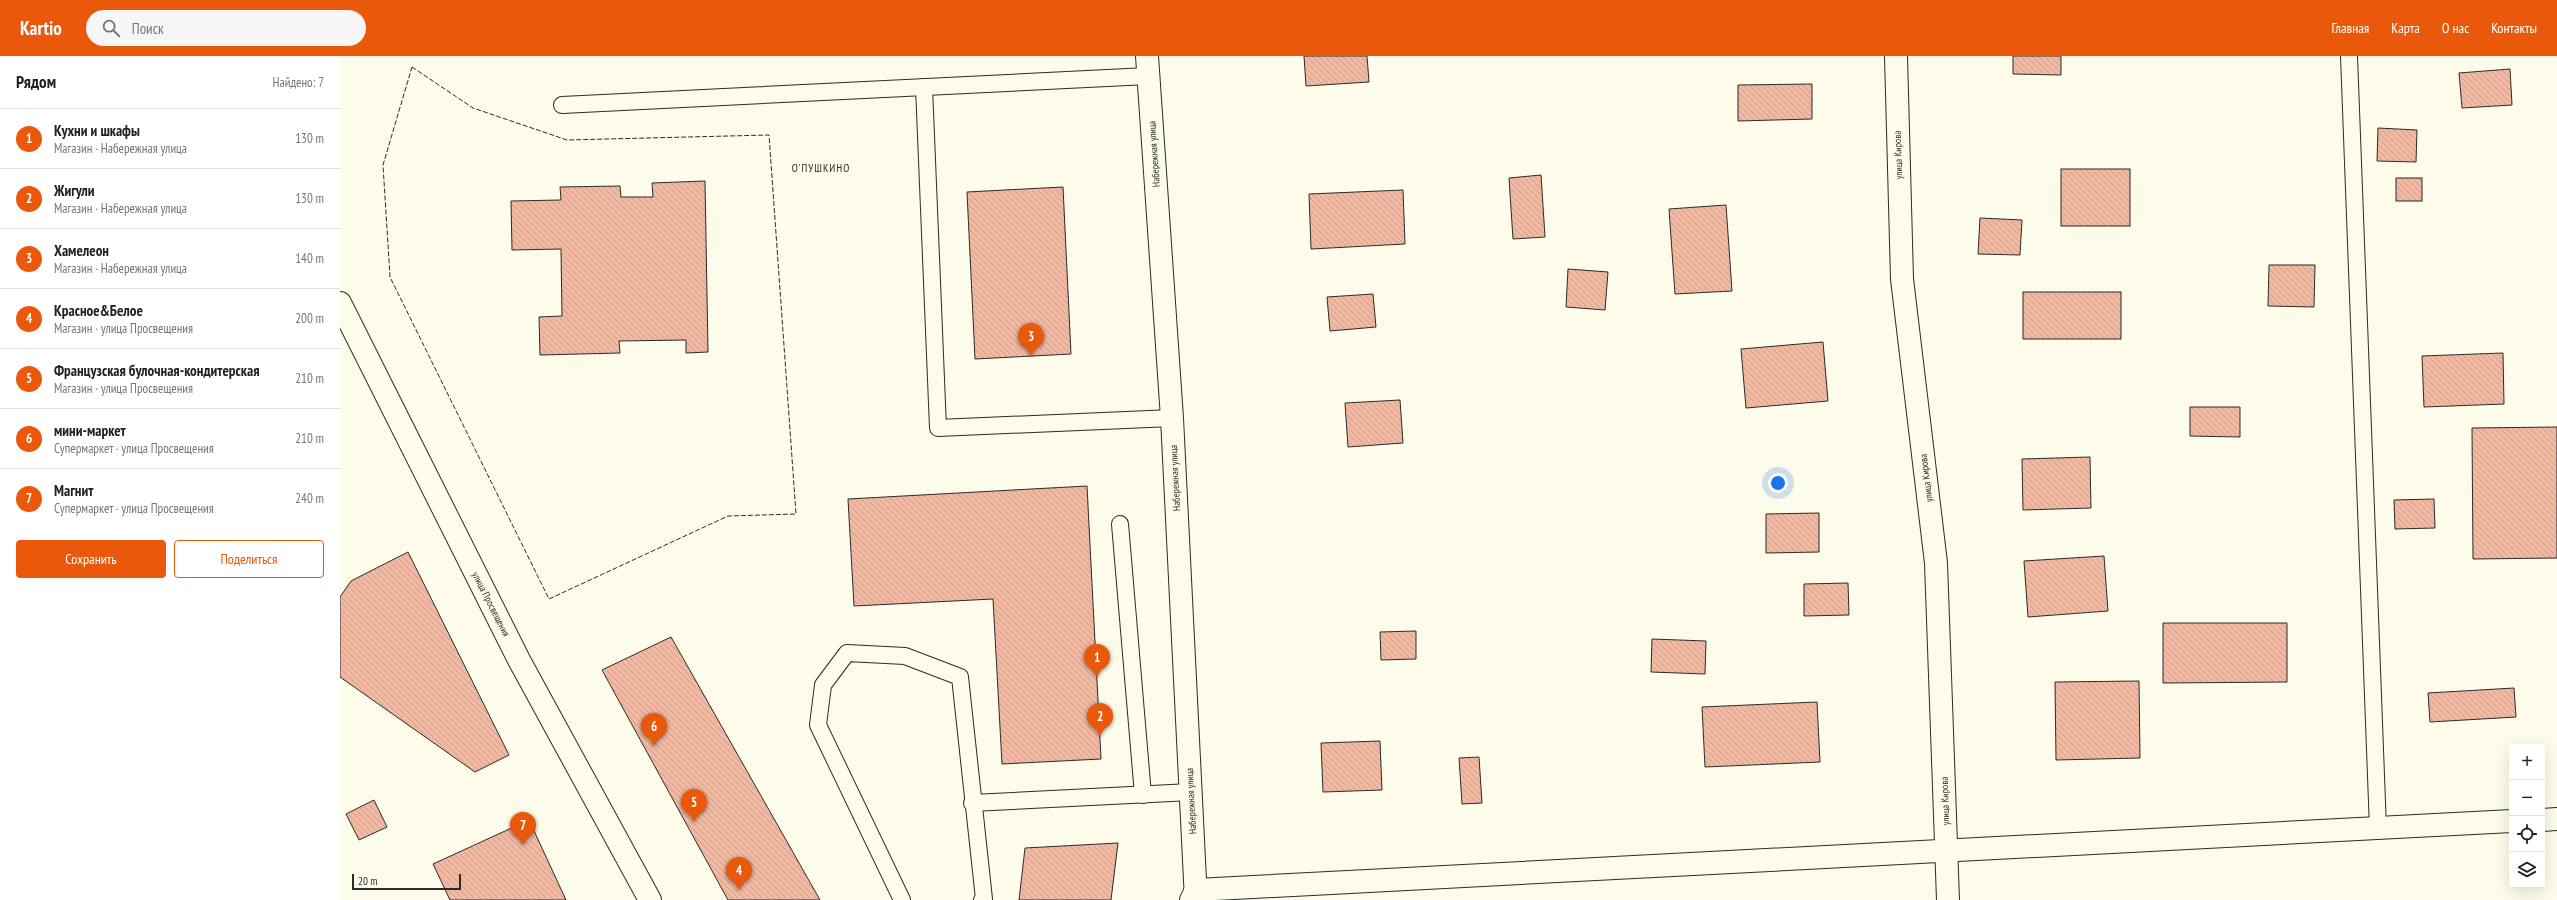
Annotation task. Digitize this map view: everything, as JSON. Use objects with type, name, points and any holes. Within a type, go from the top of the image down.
[{"type":"street","name":"улица Кирова","points":[[1896,56],[1902,279],[1936,562],[1948,900]]},
{"type":"street","name":"Набережная улица","points":[[1148,66],[1172,418],[1191,792],[1194,897]]},
{"type":"street","name":"улица Просвещения","points":[[340,303],[520,660],[650,900]]},
{"type":"street","points":[[2545,820],[2557,819]]},
{"type":"street","points":[[1194,897],[1947,850],[2509,821]]},
{"type":"lane","points":[[2349,56],[2378,829]]},
{"type":"lane","points":[[562,105],[924,87],[1148,66]]},
{"type":"lane","points":[[924,87],[938,428],[1172,418]]},
{"type":"lane","points":[[1120,524],[1143,795]]},
{"type":"lane","points":[[902,900],[818,726],[822,685],[847,653],[905,656],[960,677],[972,803],[984,899],[982,900]]},
{"type":"lane","points":[[972,803],[1191,792]]},
{"type":"building","points":[[1304,56],[1367,56],[1369,82],[1306,86]]},
{"type":"building","points":[[2013,56],[2061,56],[2061,75],[2013,74]]},
{"type":"building","points":[[2510,69],[2512,105],[2462,108],[2459,73]]},
{"type":"building","points":[[1812,84],[1812,119],[1738,121],[1738,85]]},
{"type":"building","points":[[2378,128],[2417,130],[2416,162],[2377,161]]},
{"type":"building","points":[[2061,169],[2130,169],[2130,226],[2061,226]]},
{"type":"building","points":[[1541,175],[1545,237],[1513,239],[1509,178]]},
{"type":"building","points":[[2396,178],[2422,178],[2422,201],[2396,201]]},
{"type":"building","points":[[705,181],[708,352],[686,353],[686,340],[619,341],[620,353],[540,355],[539,317],[562,316],[561,249],[512,250],[511,201],[561,200],[560,187],[620,186],[621,197],[653,197],[652,183]]},
{"type":"building","points":[[1063,187],[1071,354],[975,359],[967,192]]},
{"type":"building","points":[[1403,190],[1405,244],[1311,249],[1309,194]]},
{"type":"building","points":[[1726,205],[1732,291],[1675,294],[1669,209]]},
{"type":"building","points":[[1980,218],[2022,220],[2020,255],[1978,254]]},
{"type":"building","points":[[2269,265],[2315,265],[2314,307],[2268,306]]},
{"type":"building","points":[[1568,269],[1608,272],[1605,310],[1566,307]]},
{"type":"building","points":[[2023,292],[2121,292],[2121,339],[2023,339]]},
{"type":"building","points":[[1373,294],[1376,327],[1330,331],[1327,297]]},
{"type":"building","points":[[1823,342],[1828,401],[1746,408],[1741,349]]},
{"type":"building","points":[[2503,353],[2504,404],[2424,407],[2422,356]]},
{"type":"building","points":[[1400,400],[1403,443],[1348,447],[1345,403]]},
{"type":"building","points":[[2190,407],[2240,407],[2240,437],[2190,436]]},
{"type":"building","points":[[2557,427],[2557,558],[2473,559],[2472,428]]},
{"type":"building","points":[[2090,457],[2091,508],[2023,510],[2022,459]]},
{"type":"building","points":[[1087,486],[1101,759],[1002,764],[993,599],[854,606],[848,499]]},
{"type":"building","points":[[2434,499],[2435,528],[2395,529],[2394,500]]},
{"type":"building","points":[[1819,513],[1819,552],[1766,553],[1766,514]]},
{"type":"building","points":[[408,552],[509,755],[475,772],[340,677],[340,597],[351,581]]},
{"type":"building","points":[[2104,556],[2108,611],[2028,617],[2024,561]]},
{"type":"building","points":[[1848,583],[1849,615],[1804,616],[1804,584]]},
{"type":"building","points":[[2163,623],[2287,623],[2287,682],[2163,683]]},
{"type":"building","points":[[1416,631],[1416,659],[1381,660],[1380,632]]},
{"type":"building","points":[[671,637],[820,900],[728,900],[602,670]]},
{"type":"building","points":[[1652,639],[1706,641],[1705,674],[1651,672]]},
{"type":"building","points":[[2139,681],[2140,758],[2056,760],[2055,682]]},
{"type":"building","points":[[2514,688],[2516,717],[2430,722],[2428,693]]},
{"type":"building","points":[[1817,702],[1820,762],[1705,767],[1702,707]]},
{"type":"building","points":[[1380,741],[1382,790],[1323,792],[1321,743]]},
{"type":"building","points":[[1479,757],[1482,803],[1462,804],[1459,758]]},
{"type":"building","points":[[374,800],[387,827],[359,840],[346,814]]},
{"type":"building","points":[[529,820],[566,900],[450,900],[433,864]]},
{"type":"building","points":[[1118,843],[1111,900],[1019,900],[1025,848]]},
{"type":"fence","points":[[412,67],[473,108],[567,140],[769,135],[796,514],[728,516],[549,599],[390,277],[383,165],[412,67]]},
{"type":"place","name":"Хамелеон","points":[[1031,356]]},
{"type":"place","name":"Кухни и шкафы","points":[[1097,677]]},
{"type":"place","name":"Жигули","points":[[1100,736]]},
{"type":"place","name":"мини-маркет","points":[[654,746]]},
{"type":"place","name":"Французская булочная-кондитерская","points":[[694,822]]},
{"type":"place","name":"Магнит","points":[[523,845]]},
{"type":"place","name":"Красное&Белое","points":[[739,890]]},
{"type":"district","name":"О'ПУШКИНО","points":[[821,168]]}]
